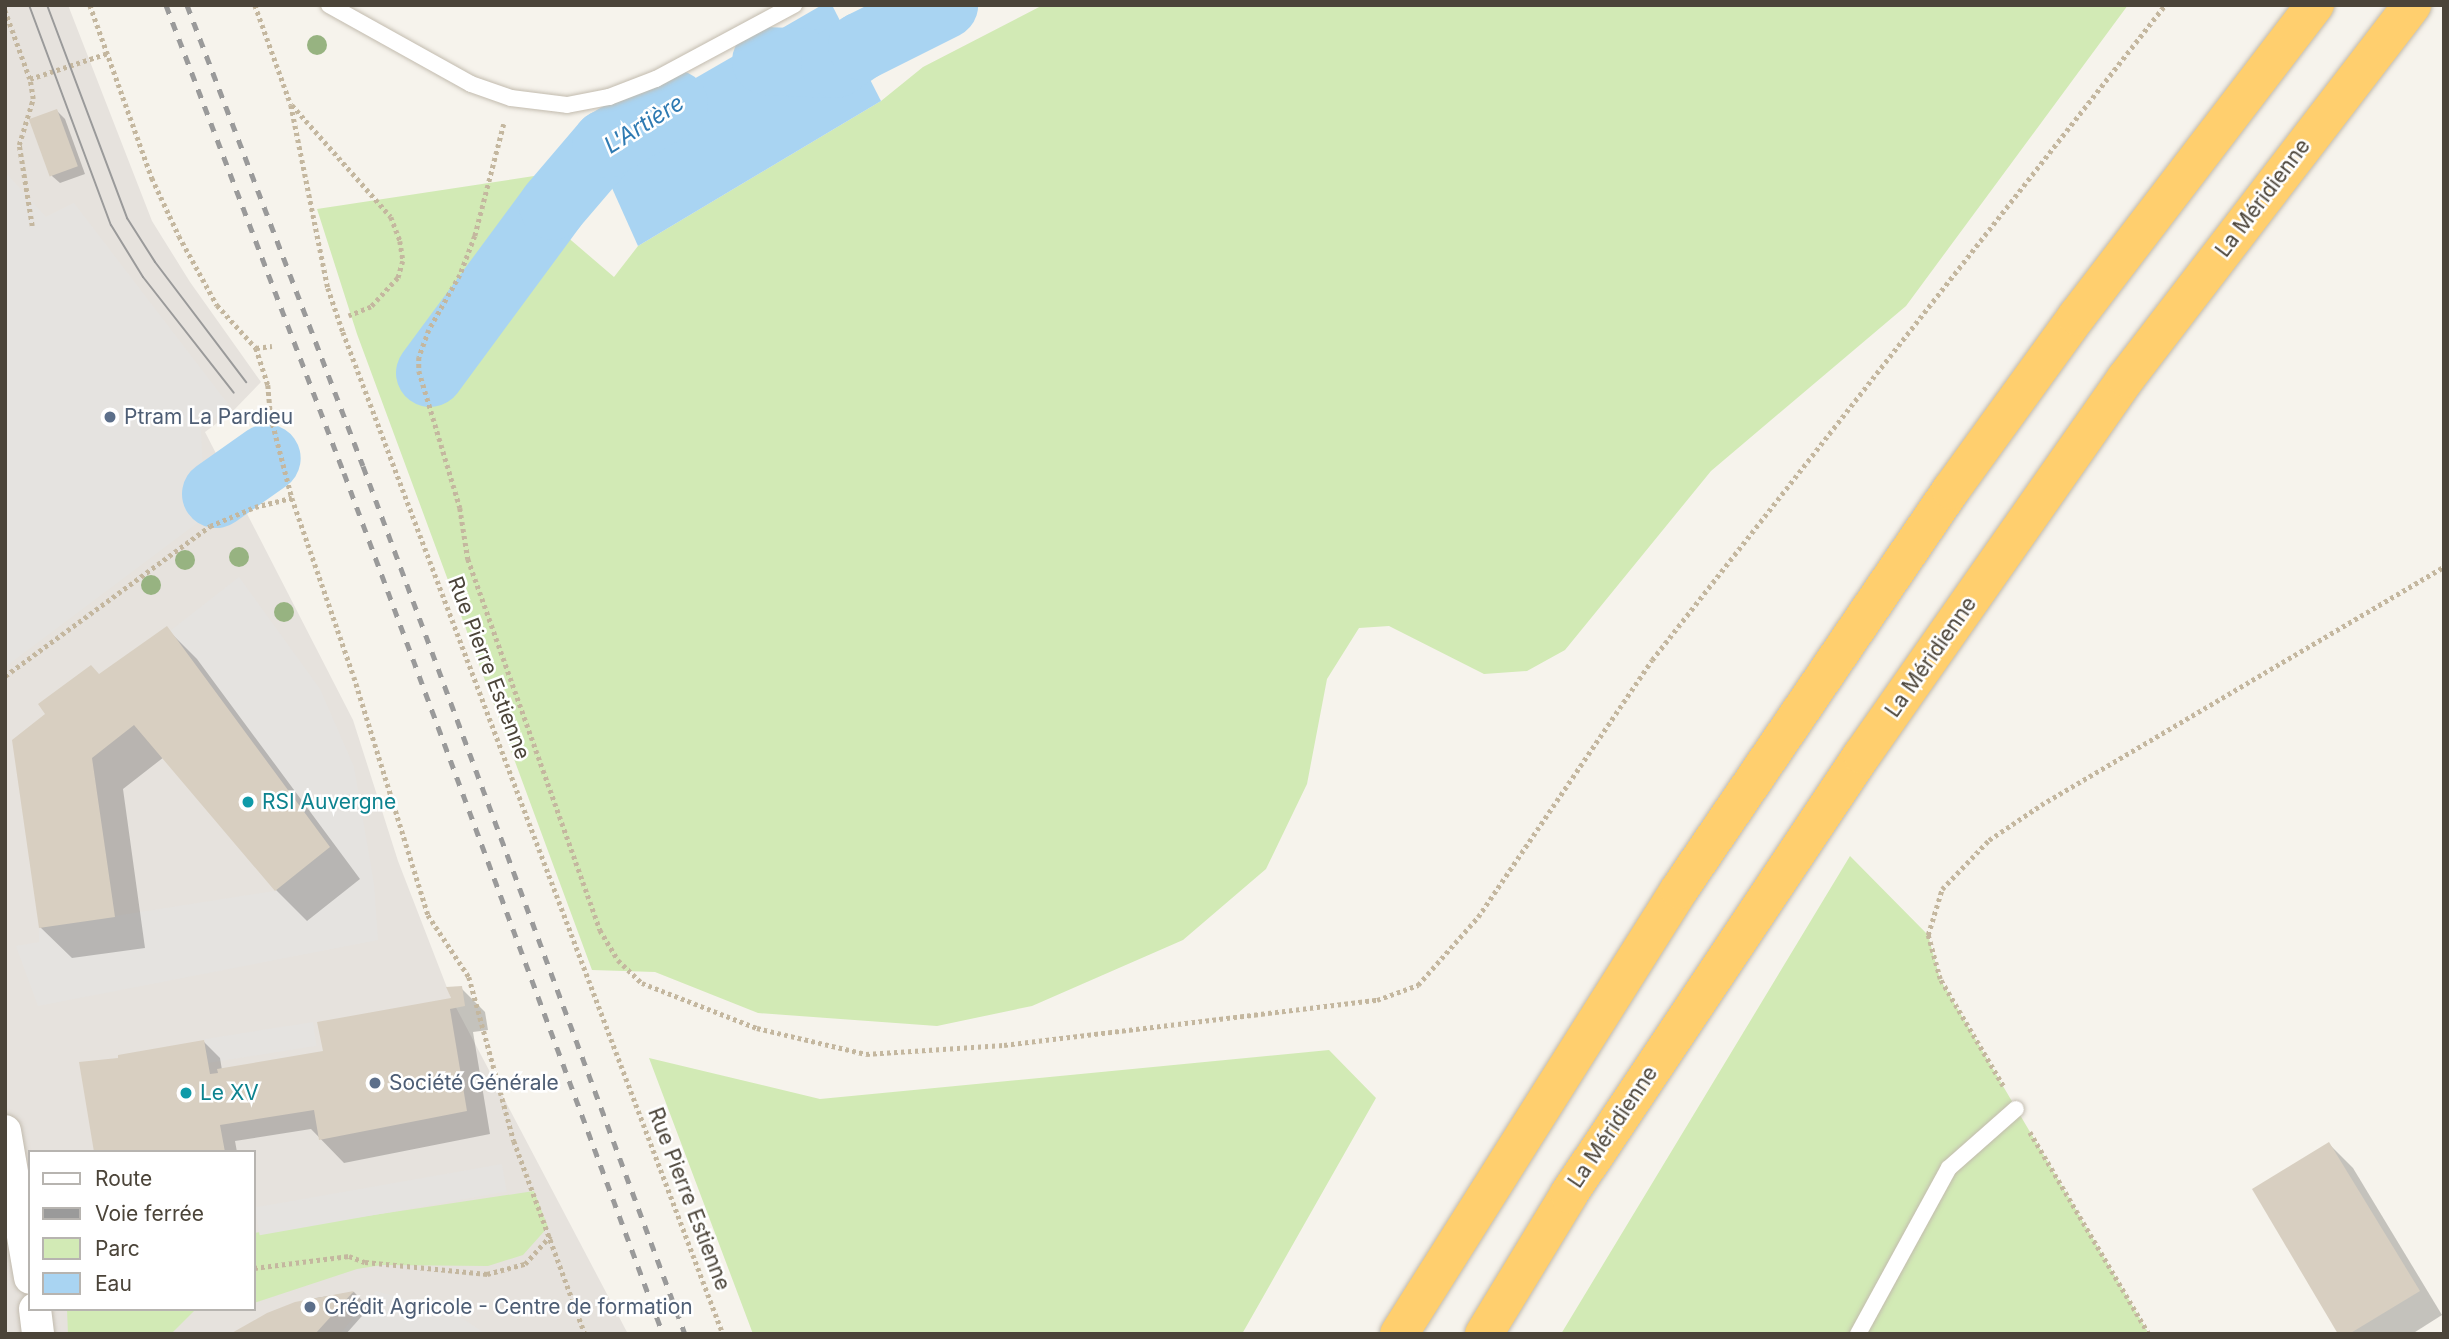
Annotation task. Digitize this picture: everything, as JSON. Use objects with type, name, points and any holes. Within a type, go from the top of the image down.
[{"type":"highway","points":[[1399,1334],[1679,890],[1944,501],[2077,316],[2315,5]]},
{"type":"highway","name":"La Méridienne","points":[[1484,1334],[1569,1194],[1910,687],[2126,378],[2412,5]]},
{"type":"street","points":[[6,1138],[28,1266]]},
{"type":"street","points":[[35,1311],[38,1334]]},
{"type":"lane","points":[[329,5],[471,84],[511,98],[566,105],[609,97],[656,79],[794,5]]},
{"type":"lane","points":[[1858,1334],[1949,1168],[2016,1109]]},
{"type":"path","points":[[90,5],[152,178],[179,236],[217,305],[256,348],[268,385],[271,416],[292,498],[354,677],[428,915],[469,976],[514,1141],[551,1235],[584,1334]]},
{"type":"path","name":"Rue Pierre Estienne","points":[[255,5],[291,105],[328,288],[343,332],[723,1334]]},
{"type":"path","points":[[511,98],[475,236],[460,275],[429,330],[419,357],[419,371],[460,509],[468,559],[600,930],[618,960],[642,983],[659,992],[757,1028],[866,1054],[1004,1045],[1377,1000],[1418,985],[1478,917],[1652,660],[2165,5]]},
{"type":"path","points":[[5,10],[30,79],[33,99],[19,145],[32,226]]},
{"type":"path","points":[[30,79],[108,53]]},
{"type":"path","points":[[291,105],[391,217],[400,241],[403,261],[398,278],[371,307],[349,316]]},
{"type":"path","points":[[256,348],[272,346]]},
{"type":"path","points":[[5,676],[210,526],[255,507],[292,498]]},
{"type":"path","points":[[2149,1334],[1940,979],[1927,935],[1942,889],[1989,840],[2041,805],[2444,567]]},
{"type":"path","points":[[256,1268],[349,1255],[365,1262],[487,1274],[525,1264],[551,1235]]},
{"type":"shaded area","points":[[5,5],[68,5],[152,221],[190,282],[261,382],[233,411],[205,432],[353,720],[398,861],[451,998],[628,1334],[5,1334]]},
{"type":"shaded area","name":"Ptram La Pardieu","points":[[5,172],[46,217],[74,203],[228,404],[201,430],[205,517],[5,667]]},
{"type":"shaded area","points":[[239,577],[320,689],[354,767],[374,884],[378,940],[38,1006],[16,946],[39,942],[39,928],[274,891],[330,847],[170,631]]},
{"type":"shaded area","points":[[313,1022],[317,1046],[208,1063],[204,1039]]},
{"type":"shaded area","points":[[502,1164],[507,1192],[260,1235],[256,1207]]},
{"type":"shaded area","points":[[376,1291],[454,1313],[486,1334],[340,1334]]},
{"type":"green space","points":[[1043,5],[2128,5],[1906,306],[1711,471],[1565,650],[1527,671],[1484,674],[1389,626],[1359,628],[1327,679],[1307,784],[1266,869],[1183,940],[1032,1006],[937,1026],[758,1013],[655,972],[592,970],[357,334],[317,209],[534,176],[558,229],[614,277],[638,246],[881,101],[923,67]]},
{"type":"green space","points":[[1850,856],[1928,935],[1940,979],[2149,1334],[1561,1334]]},
{"type":"green space","points":[[1329,1050],[1376,1098],[1242,1334],[753,1334],[649,1058],[820,1099]]},
{"type":"green space","points":[[534,1191],[548,1227],[523,1255],[488,1266],[382,1265],[357,1269],[256,1302],[256,1233]]},
{"type":"green space","points":[[67,1311],[194,1311],[171,1334],[68,1334]]},
{"type":"water","points":[[822,5],[832,5],[881,101],[638,246],[590,139]]},
{"type":"building","points":[[57,109],[78,166],[50,177],[29,119]]},
{"type":"building","name":"RSI Auvergne","points":[[167,626],[330,847],[275,891],[134,725],[92,758],[115,917],[39,928],[12,740],[45,714],[38,704],[91,665],[99,674]]},
{"type":"building","points":[[462,986],[465,1006],[450,1009],[467,1111],[319,1140],[314,1110],[220,1125],[225,1150],[94,1150],[79,1062],[118,1058],[118,1055],[204,1040],[210,1074],[218,1073],[217,1069],[323,1051],[317,1022],[451,998],[446,987]]},
{"type":"building","points":[[2329,1142],[2420,1291],[2349,1334],[2338,1334],[2252,1189]]},
{"type":"building","name":"Crédit Agricole - Centre de formation","points":[[354,1291],[315,1334],[230,1334],[267,1313],[295,1302]]},
{"type":"waterway","name":"L'Artière","points":[[766,61],[835,64],[862,46],[944,5]]},
{"type":"waterway","name":"L'Artière","points":[[430,373],[553,206],[606,144],[674,104]]},
{"type":"waterway","name":"L'Artière","points":[[216,494],[267,458]]},
{"type":"tram line","points":[[29,5],[111,225],[143,277],[234,393]]},
{"type":"tram line","points":[[47,5],[127,218],[155,262],[246,382]]},
{"type":"railway","points":[[166,5],[344,473],[663,1334]]},
{"type":"railway","points":[[187,5],[363,466],[685,1334]]},
{"type":"place","name":"Ptram La Pardieu","points":[[110,417]]},
{"type":"place","name":"RSI Auvergne","points":[[248,802]]},
{"type":"place","name":"Société Générale","points":[[375,1083]]},
{"type":"place","name":"Le XV","points":[[186,1093]]},
{"type":"place","name":"Crédit Agricole - Centre de formation","points":[[310,1307]]}]
